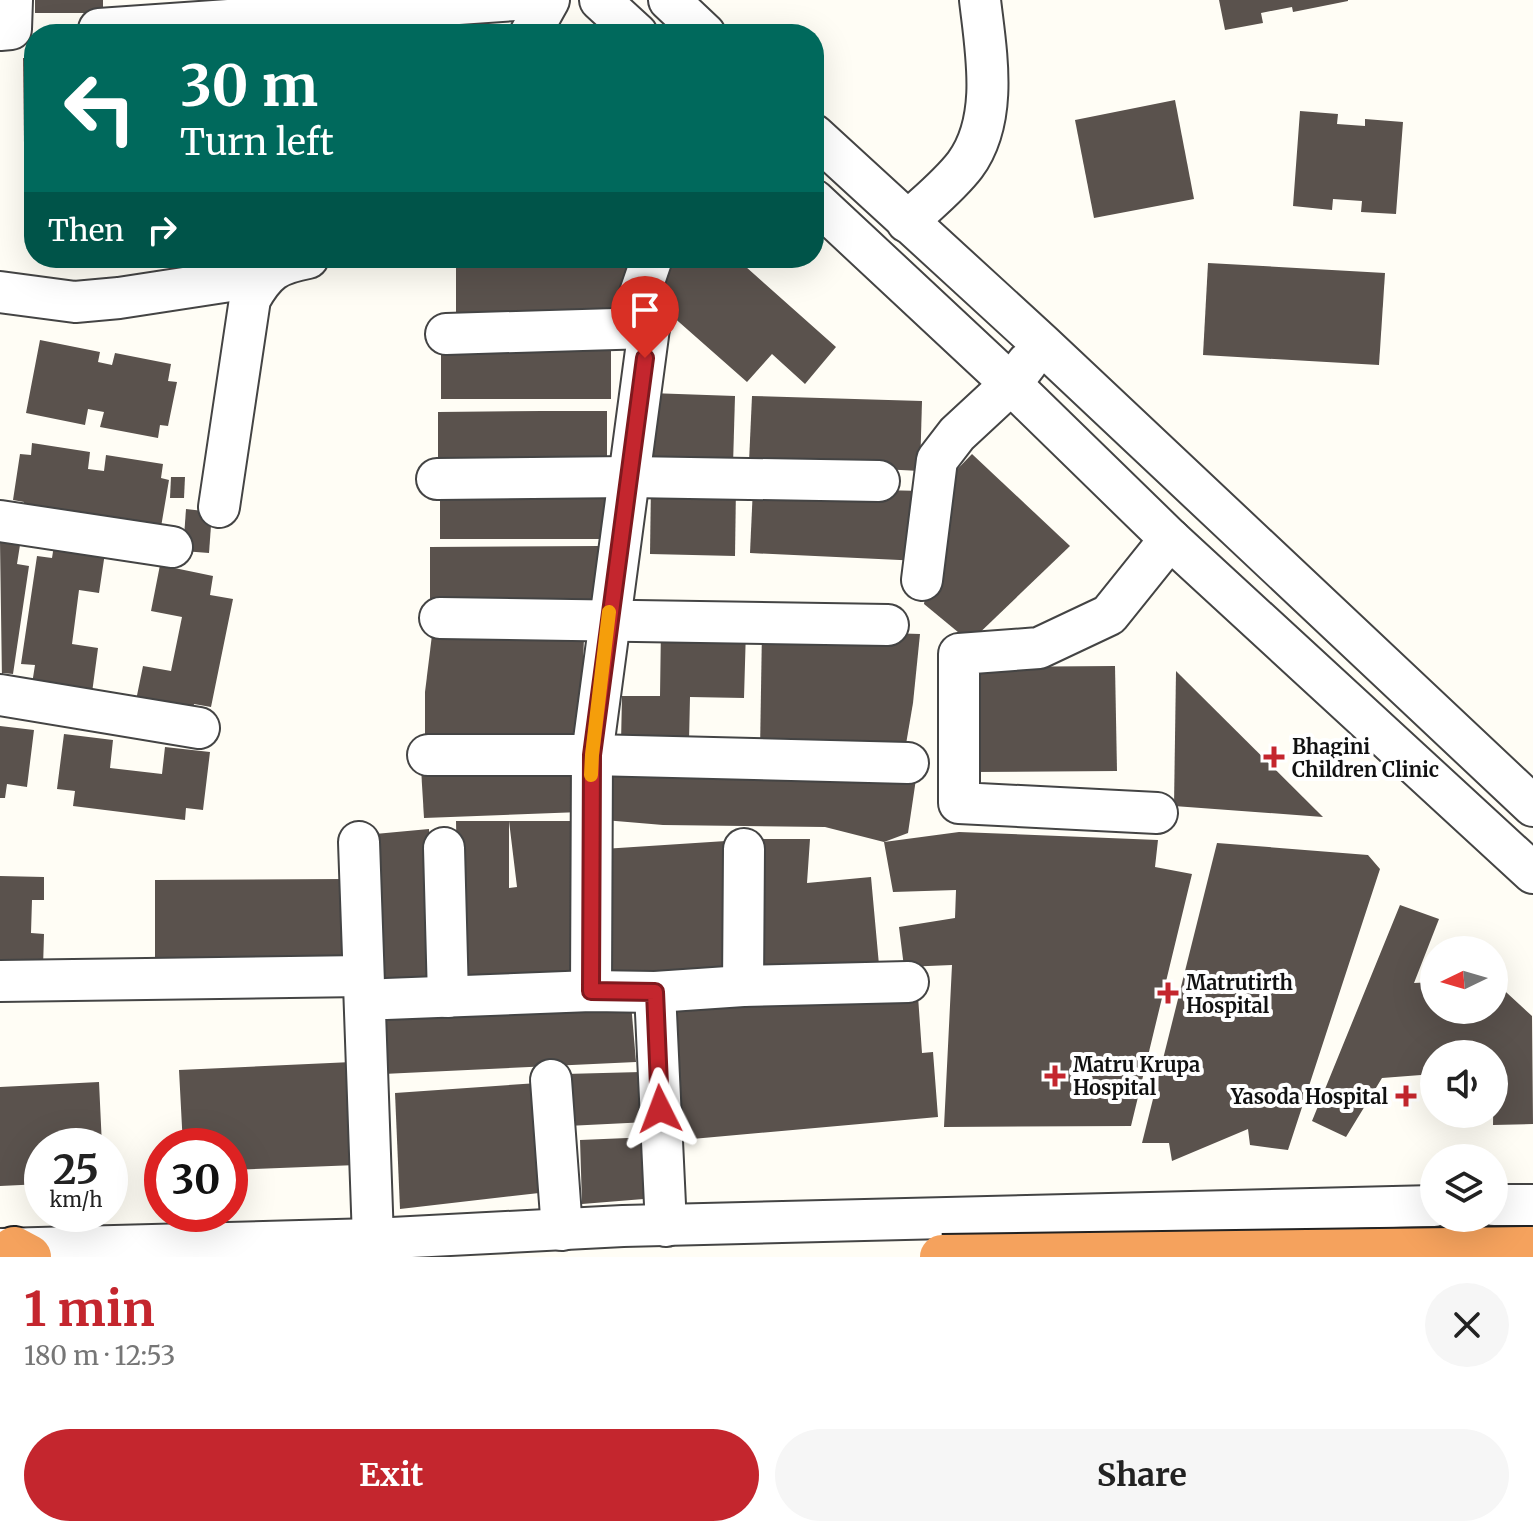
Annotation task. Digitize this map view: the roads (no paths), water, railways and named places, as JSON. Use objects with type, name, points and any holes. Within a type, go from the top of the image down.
[{"type":"highway","points":[[942,1257],[1533,1249]]},
{"type":"street","points":[[0,30],[11,29],[12,0]]},
{"type":"street","points":[[105,21],[320,16],[391,22],[515,0]]},
{"type":"street","points":[[536,24],[549,0]]},
{"type":"street","points":[[600,0],[626,24]]},
{"type":"street","points":[[669,0],[694,24]]},
{"type":"street","points":[[907,222],[965,164],[977,140],[987,106],[987,60],[980,0]]},
{"type":"street","points":[[824,144],[1042,344],[1533,806]]},
{"type":"street","points":[[824,209],[1011,384],[1170,539],[1533,873]]},
{"type":"street","points":[[0,292],[75,302],[262,276],[276,268]]},
{"type":"street","points":[[591,991],[592,755],[649,328],[638,299],[649,268]]},
{"type":"street","points":[[219,507],[245,320],[250,299],[262,276]]},
{"type":"street","points":[[446,334],[649,328]]},
{"type":"street","points":[[922,580],[937,460],[957,434],[1011,384],[1042,344]]},
{"type":"street","points":[[437,479],[630,477],[879,481]]},
{"type":"street","points":[[0,521],[172,547]]},
{"type":"street","points":[[1157,813],[959,803],[959,654],[1039,648],[1109,615],[1170,539]]},
{"type":"street","points":[[440,618],[888,625]]},
{"type":"street","points":[[0,695],[199,728]]},
{"type":"street","points":[[428,755],[592,755],[908,763]]},
{"type":"street","points":[[359,842],[375,987],[373,1239]]},
{"type":"street","points":[[444,848],[448,997]]},
{"type":"street","points":[[743,986],[744,849]]},
{"type":"street","points":[[0,981],[375,987],[448,997],[908,982]]},
{"type":"street","points":[[655,992],[666,1226]]},
{"type":"street","points":[[551,1080],[562,1230]]},
{"type":"street","points":[[1508,1205],[1533,1205]]},
{"type":"street","points":[[14,1252],[666,1226],[1420,1206]]},
{"type":"street","points":[[1306,1257],[1365,1207]]},
{"type":"place","name":"Bhagini Children Clinic","points":[[1274,757]]},
{"type":"place","name":"Matrutirth Hospital","points":[[1168,993]]},
{"type":"place","name":"Matru Krupa Hospital","points":[[1055,1076]]},
{"type":"place","name":"Yasoda Hospital","points":[[1406,1096]]}]
